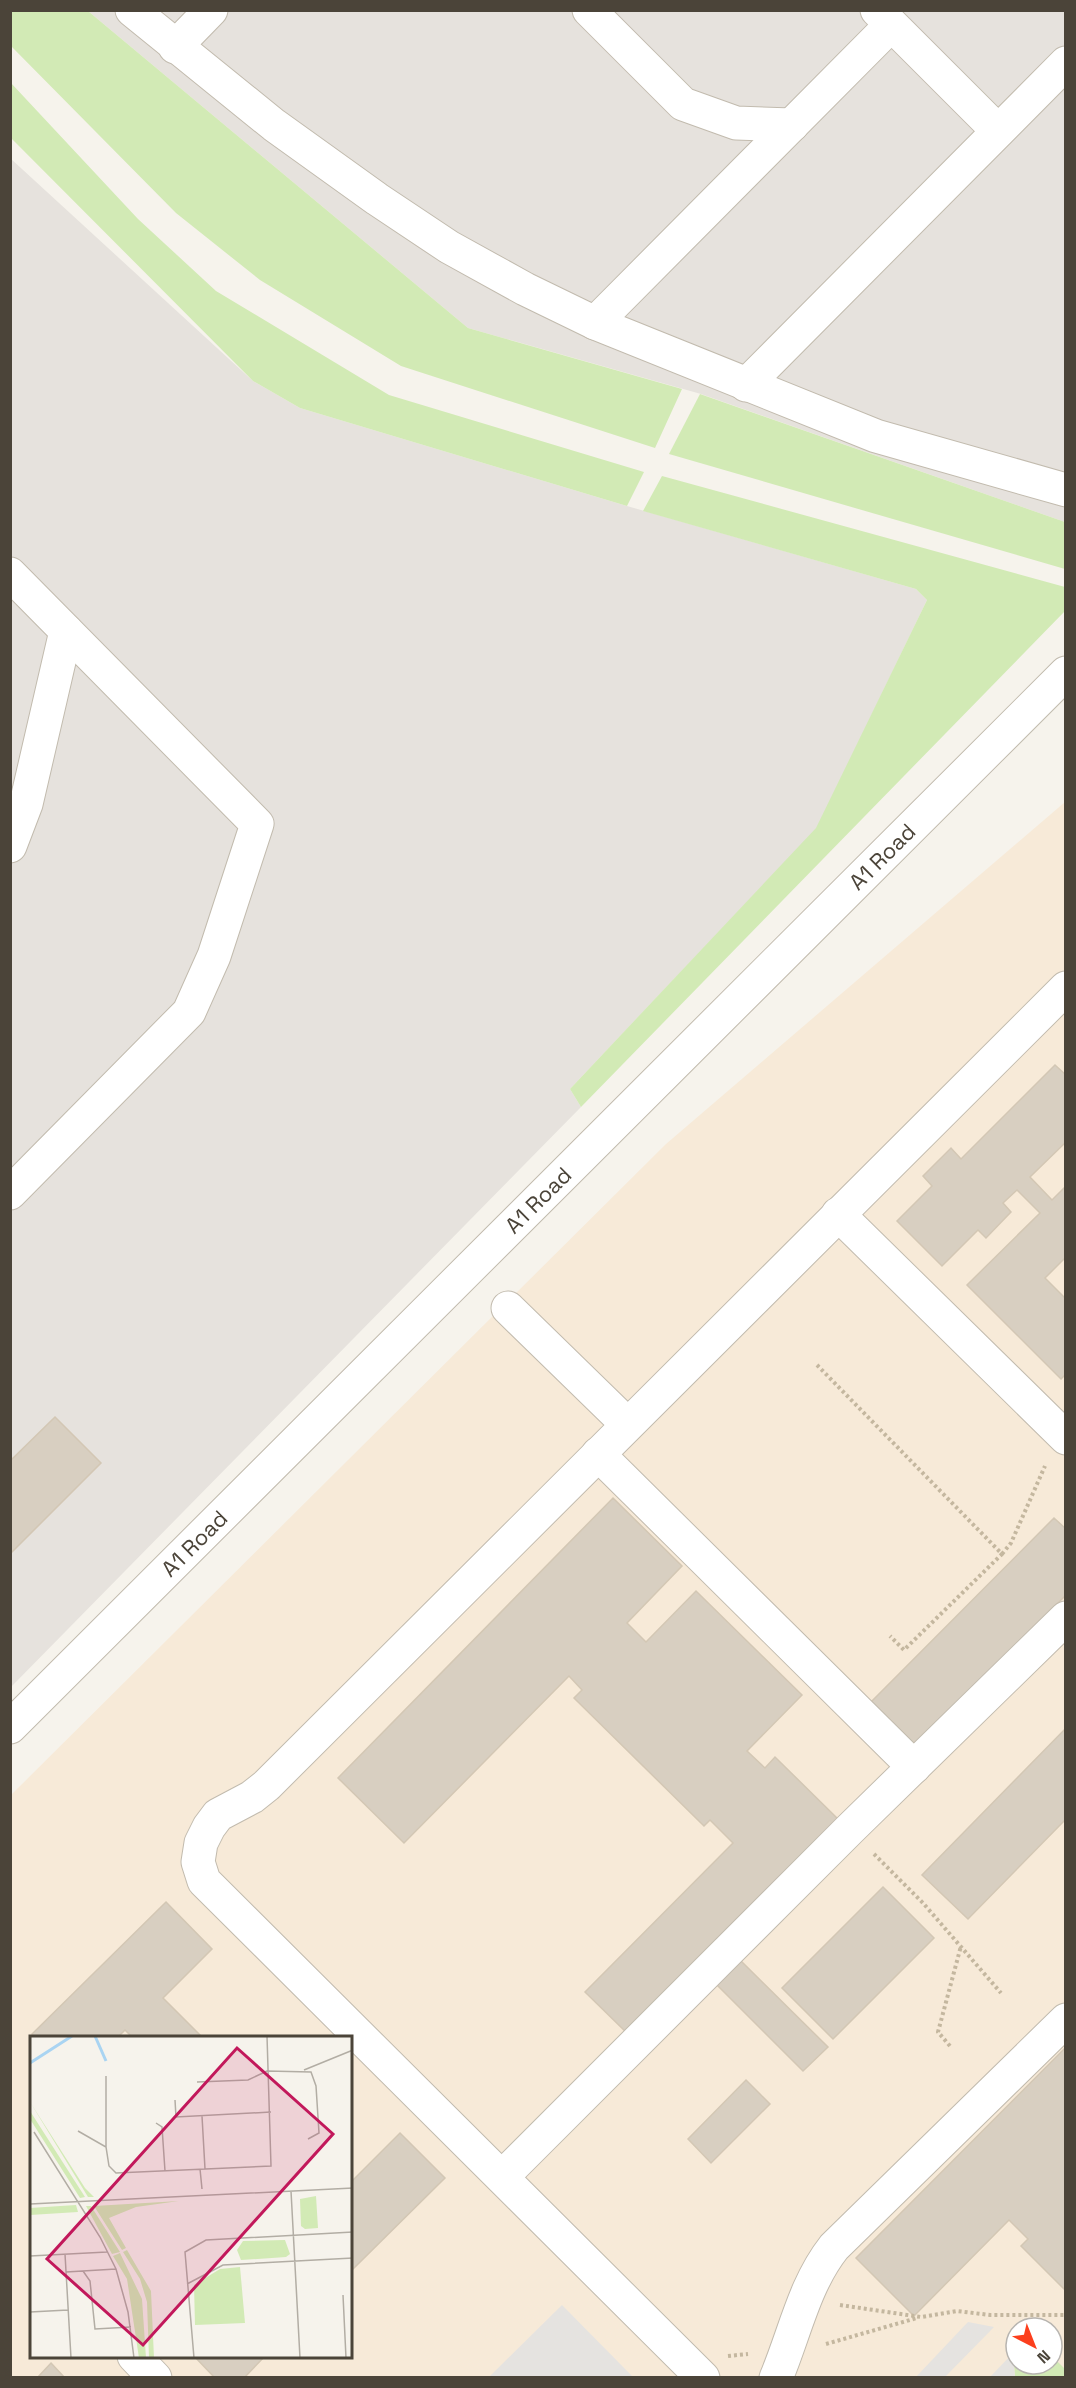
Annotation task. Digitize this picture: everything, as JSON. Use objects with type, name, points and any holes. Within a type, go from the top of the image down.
[{"type":"lane","points":[[132,10],[175,47],[274,124],[377,199],[440,241],[525,289],[595,323],[876,436],[1065,490]]},
{"type":"lane","points":[[175,47],[211,10]]},
{"type":"lane","points":[[589,10],[683,104],[735,123],[792,125]]},
{"type":"lane","points":[[595,323],[792,125],[884,18],[998,131]]},
{"type":"lane","points":[[746,384],[1065,63]]},
{"type":"lane","points":[[10,574],[257,824],[214,956],[189,1012],[10,1193]]},
{"type":"lane","points":[[10,846],[26,804],[66,631]]},
{"type":"lane","name":"A1 Road","points":[[10,1727],[1065,673]]},
{"type":"lane","points":[[703,2378],[204,1881],[198,1862],[201,1843],[218,1815],[252,1797],[267,1785],[1065,988]]},
{"type":"lane","points":[[838,1214],[1063,1435]]},
{"type":"lane","points":[[508,1308],[627,1424]]},
{"type":"lane","points":[[598,1454],[914,1767]]},
{"type":"lane","points":[[502,2177],[1065,1618]]},
{"type":"lane","points":[[776,2378],[819,2267],[834,2247],[1065,2020]]},
{"type":"lane","points":[[136,2358],[154,2378]]},
{"type":"path","points":[[818,1365],[1002,1554]]},
{"type":"path","points":[[890,1636],[904,1650],[1011,1544],[1063,1435]]},
{"type":"path","points":[[849,1830],[923,1903],[1000,1993]]},
{"type":"path","points":[[950,2046],[938,2032],[961,1945]]},
{"type":"path","points":[[805,2300],[921,2317],[957,2312],[990,2315],[1065,2315]]},
{"type":"shaded area","points":[[88,11],[1065,11],[1065,522],[701,394],[468,328]]},
{"type":"shaded area","points":[[10,158],[253,381],[300,408],[627,506],[916,589],[927,600],[817,828],[570,1089],[581,1107],[11,1687]]},
{"type":"shaded area","points":[[1065,802],[1065,2377],[11,2378],[11,1795],[666,1144]]},
{"type":"shaded area","points":[[562,2305],[633,2377],[489,2377]]},
{"type":"shaded area","points":[[968,2322],[994,2327],[945,2377],[916,2377]]},
{"type":"shaded area","points":[[1004,2362],[1004,2376],[1015,2377],[990,2377]]},
{"type":"green space","points":[[10,11],[88,11],[468,328],[682,389],[655,448],[401,366],[260,280],[176,213],[11,46]]},
{"type":"green space","points":[[11,83],[138,219],[216,291],[389,395],[644,472],[627,506],[300,408],[253,381],[11,138]]},
{"type":"green space","points":[[700,394],[1065,522],[1065,569],[669,454]]},
{"type":"green space","points":[[662,476],[1065,587],[1065,611],[581,1107],[570,1089],[816,828],[927,600],[916,589],[643,511]]},
{"type":"green space","points":[[1065,2369],[1065,2377],[1015,2377],[1064,2376]]},
{"type":"building","points":[[1055,1065],[1066,1075],[1066,1142],[1030,1177],[1052,1200],[1066,1186],[1066,1257],[1045,1278],[1066,1299],[1066,1374],[1061,1379],[967,1285],[1040,1213],[1017,1190],[1003,1203],[1011,1212],[986,1238],[978,1230],[942,1266],[897,1221],[932,1186],[923,1176],[951,1148],[961,1159]]},
{"type":"building","points":[[55,1417],[101,1463],[10,1554],[10,1461]]},
{"type":"building","points":[[613,1498],[682,1566],[627,1623],[646,1642],[696,1591],[802,1695],[747,1751],[765,1768],[775,1757],[840,1821],[629,2035],[585,1992],[733,1843],[710,1820],[704,1826],[574,1698],[582,1690],[569,1676],[404,1843],[338,1778]]},
{"type":"building","points":[[1054,1518],[1066,1529],[1066,1595],[914,1748],[869,1704]]},
{"type":"building","points":[[1066,1728],[1066,1819],[968,1919],[922,1875]]},
{"type":"building","points":[[883,1887],[934,1938],[833,2039],[782,1988]]},
{"type":"building","points":[[166,1902],[212,1949],[163,1998],[201,2036],[131,2036],[125,2030],[119,2036],[33,2036],[32,2034]]},
{"type":"building","points":[[739,1959],[828,2047],[803,2071],[715,1983]]},
{"type":"building","points":[[1066,2047],[1066,2291],[1021,2246],[1028,2239],[1009,2220],[914,2316],[856,2258]]},
{"type":"building","points":[[746,2080],[770,2104],[711,2163],[688,2139]]},
{"type":"building","points":[[400,2133],[445,2178],[352,2270],[352,2181]]},
{"type":"building","points":[[196,2358],[263,2358],[244,2378],[215,2378]]},
{"type":"building","points":[[51,2363],[65,2378],[37,2378]]}]
